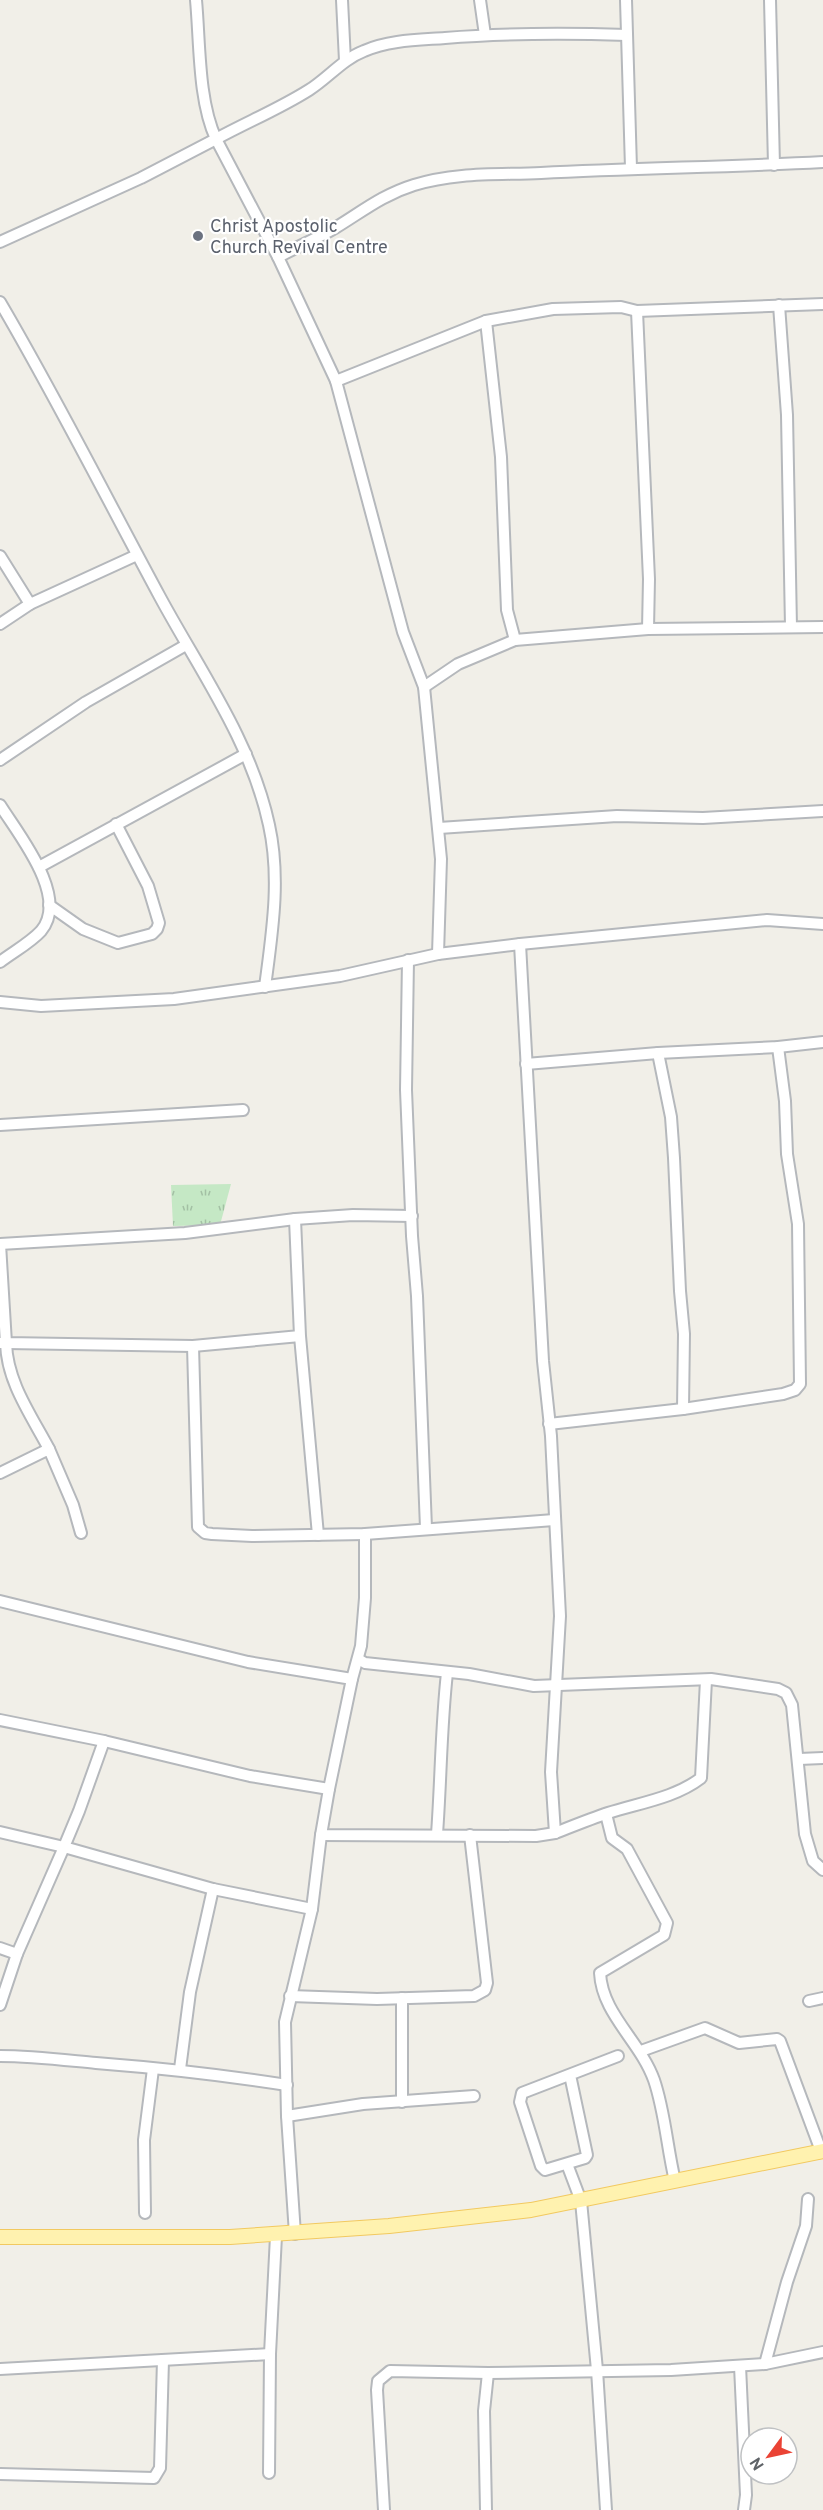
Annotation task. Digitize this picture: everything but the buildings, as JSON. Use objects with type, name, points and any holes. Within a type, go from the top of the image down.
[{"type":"main road","points":[[0,2237],[276,2236],[531,2210],[822,2151]]},
{"type":"street","points":[[196,0],[202,80],[210,126],[278,257],[336,381],[403,632],[424,687],[441,859],[438,954]]},
{"type":"street","points":[[342,0],[345,61]]},
{"type":"street","points":[[480,0],[485,35]]},
{"type":"street","points":[[626,0],[631,168]]},
{"type":"street","points":[[770,0],[774,165]]},
{"type":"street","points":[[0,242],[141,178],[308,91],[327,79],[345,61],[363,51],[384,44],[485,35],[580,33],[627,35]]},
{"type":"street","points":[[278,257],[334,228],[386,195],[417,184],[463,174],[823,162]]},
{"type":"street","points":[[0,302],[45,380],[186,645],[227,712],[246,754],[269,824],[275,866],[275,906],[265,987]]},
{"type":"street","points":[[336,381],[486,321],[553,309],[621,307],[637,310],[823,304]]},
{"type":"street","points":[[779,305],[787,415],[791,627]]},
{"type":"street","points":[[637,310],[649,579],[648,629]]},
{"type":"street","points":[[486,321],[501,457],[507,610],[515,640]]},
{"type":"street","points":[[0,624],[30,604],[137,555]]},
{"type":"street","points":[[0,556],[30,604]]},
{"type":"street","points":[[424,687],[458,664],[515,640],[648,629],[823,627]]},
{"type":"street","points":[[0,760],[86,702],[186,645]]},
{"type":"street","points":[[39,867],[246,754]]},
{"type":"street","points":[[0,805],[39,867],[49,892],[48,917],[41,930],[0,962]]},
{"type":"street","points":[[439,828],[617,816],[703,818],[823,811]]},
{"type":"street","points":[[49,905],[83,929],[118,943],[152,934],[157,929],[159,923],[148,886],[116,824]]},
{"type":"street","points":[[0,1002],[41,1006],[174,999],[340,976],[438,954],[520,944],[767,920],[823,924]]},
{"type":"street","points":[[520,944],[543,1361],[560,1616],[551,1772],[555,1833]]},
{"type":"street","points":[[408,960],[406,1090],[426,1528]]},
{"type":"street","points":[[526,1064],[823,1042]]},
{"type":"street","points":[[549,1424],[682,1410],[783,1394],[795,1390],[800,1384],[798,1224],[787,1154],[785,1101],[778,1047]]},
{"type":"street","points":[[658,1053],[671,1117],[674,1158],[677,1251],[684,1334],[682,1410]]},
{"type":"street","points":[[0,1125],[243,1110]]},
{"type":"street","points":[[81,1533],[63,1478],[12,1379],[3,1343],[0,1244],[185,1233],[295,1219],[353,1215],[412,1216]]},
{"type":"street","points":[[295,1219],[300,1336],[318,1534]]},
{"type":"street","points":[[3,1343],[193,1346],[300,1336]]},
{"type":"street","points":[[193,1346],[198,1527],[212,1534],[365,1534],[554,1520]]},
{"type":"street","points":[[0,1473],[50,1449]]},
{"type":"street","points":[[294,2234],[287,2116],[285,2022],[312,1909],[329,1789],[361,1646],[365,1598],[365,1534]]},
{"type":"street","points":[[0,1601],[248,1662],[352,1679]]},
{"type":"street","points":[[358,1659],[365,1663],[469,1674],[534,1686],[706,1680],[778,1689],[786,1693],[792,1705],[805,1833],[813,1861],[823,1870]]},
{"type":"street","points":[[437,1834],[443,1760],[443,1705],[447,1672]]},
{"type":"street","points":[[321,1835],[536,1836],[555,1833],[693,1785],[702,1778],[706,1680]]},
{"type":"street","points":[[0,1720],[104,1741],[250,1776],[329,1789]]},
{"type":"street","points":[[0,2005],[16,1953],[79,1811],[104,1741]]},
{"type":"street","points":[[799,1759],[823,1758]]},
{"type":"street","points":[[606,1814],[612,1838],[627,1849],[667,1923],[664,1935],[600,1973],[605,1995],[615,2017],[641,2051],[654,2081],[675,2181]]},
{"type":"street","points":[[0,1832],[64,1847],[213,1889],[312,1909]]},
{"type":"street","points":[[290,1996],[402,1998],[474,1996],[485,1990],[487,1983],[470,1835]]},
{"type":"street","points":[[180,2069],[190,1992],[213,1889]]},
{"type":"street","points":[[0,1948],[16,1953]]},
{"type":"street","points":[[402,1998],[402,2102]]},
{"type":"street","points":[[809,2001],[823,1998]]},
{"type":"street","points":[[641,2051],[705,2028],[739,2043],[777,2038],[822,2151]]},
{"type":"street","points":[[0,2056],[27,2056],[153,2069],[180,2069],[287,2085]]},
{"type":"street","points":[[570,2074],[588,2150],[585,2158],[549,2170],[543,2169],[520,2097],[522,2093],[570,2074],[618,2056]]},
{"type":"street","points":[[145,2213],[144,2140],[153,2069]]},
{"type":"street","points":[[287,2116],[363,2104],[474,2097]]},
{"type":"street","points":[[567,2164],[580,2201],[597,2370],[606,2510]]},
{"type":"street","points":[[765,2364],[787,2282],[806,2226],[808,2199]]},
{"type":"street","points":[[269,2473],[270,2354],[276,2236]]},
{"type":"street","points":[[384,2510],[378,2381],[390,2371],[488,2373],[740,2367],[823,2352]]},
{"type":"street","points":[[0,2368],[270,2354]]},
{"type":"street","points":[[0,2474],[154,2478],[160,2468],[163,2360]]},
{"type":"street","points":[[740,2367],[746,2495],[744,2510]]},
{"type":"street","points":[[486,2510],[484,2411],[488,2373]]},
{"type":"green space","points":[[231,1184],[220,1225],[173,1226],[171,1185]]},
{"type":"place","name":"Christ Apostolic Church Revival Centre","points":[[198,236]]}]
